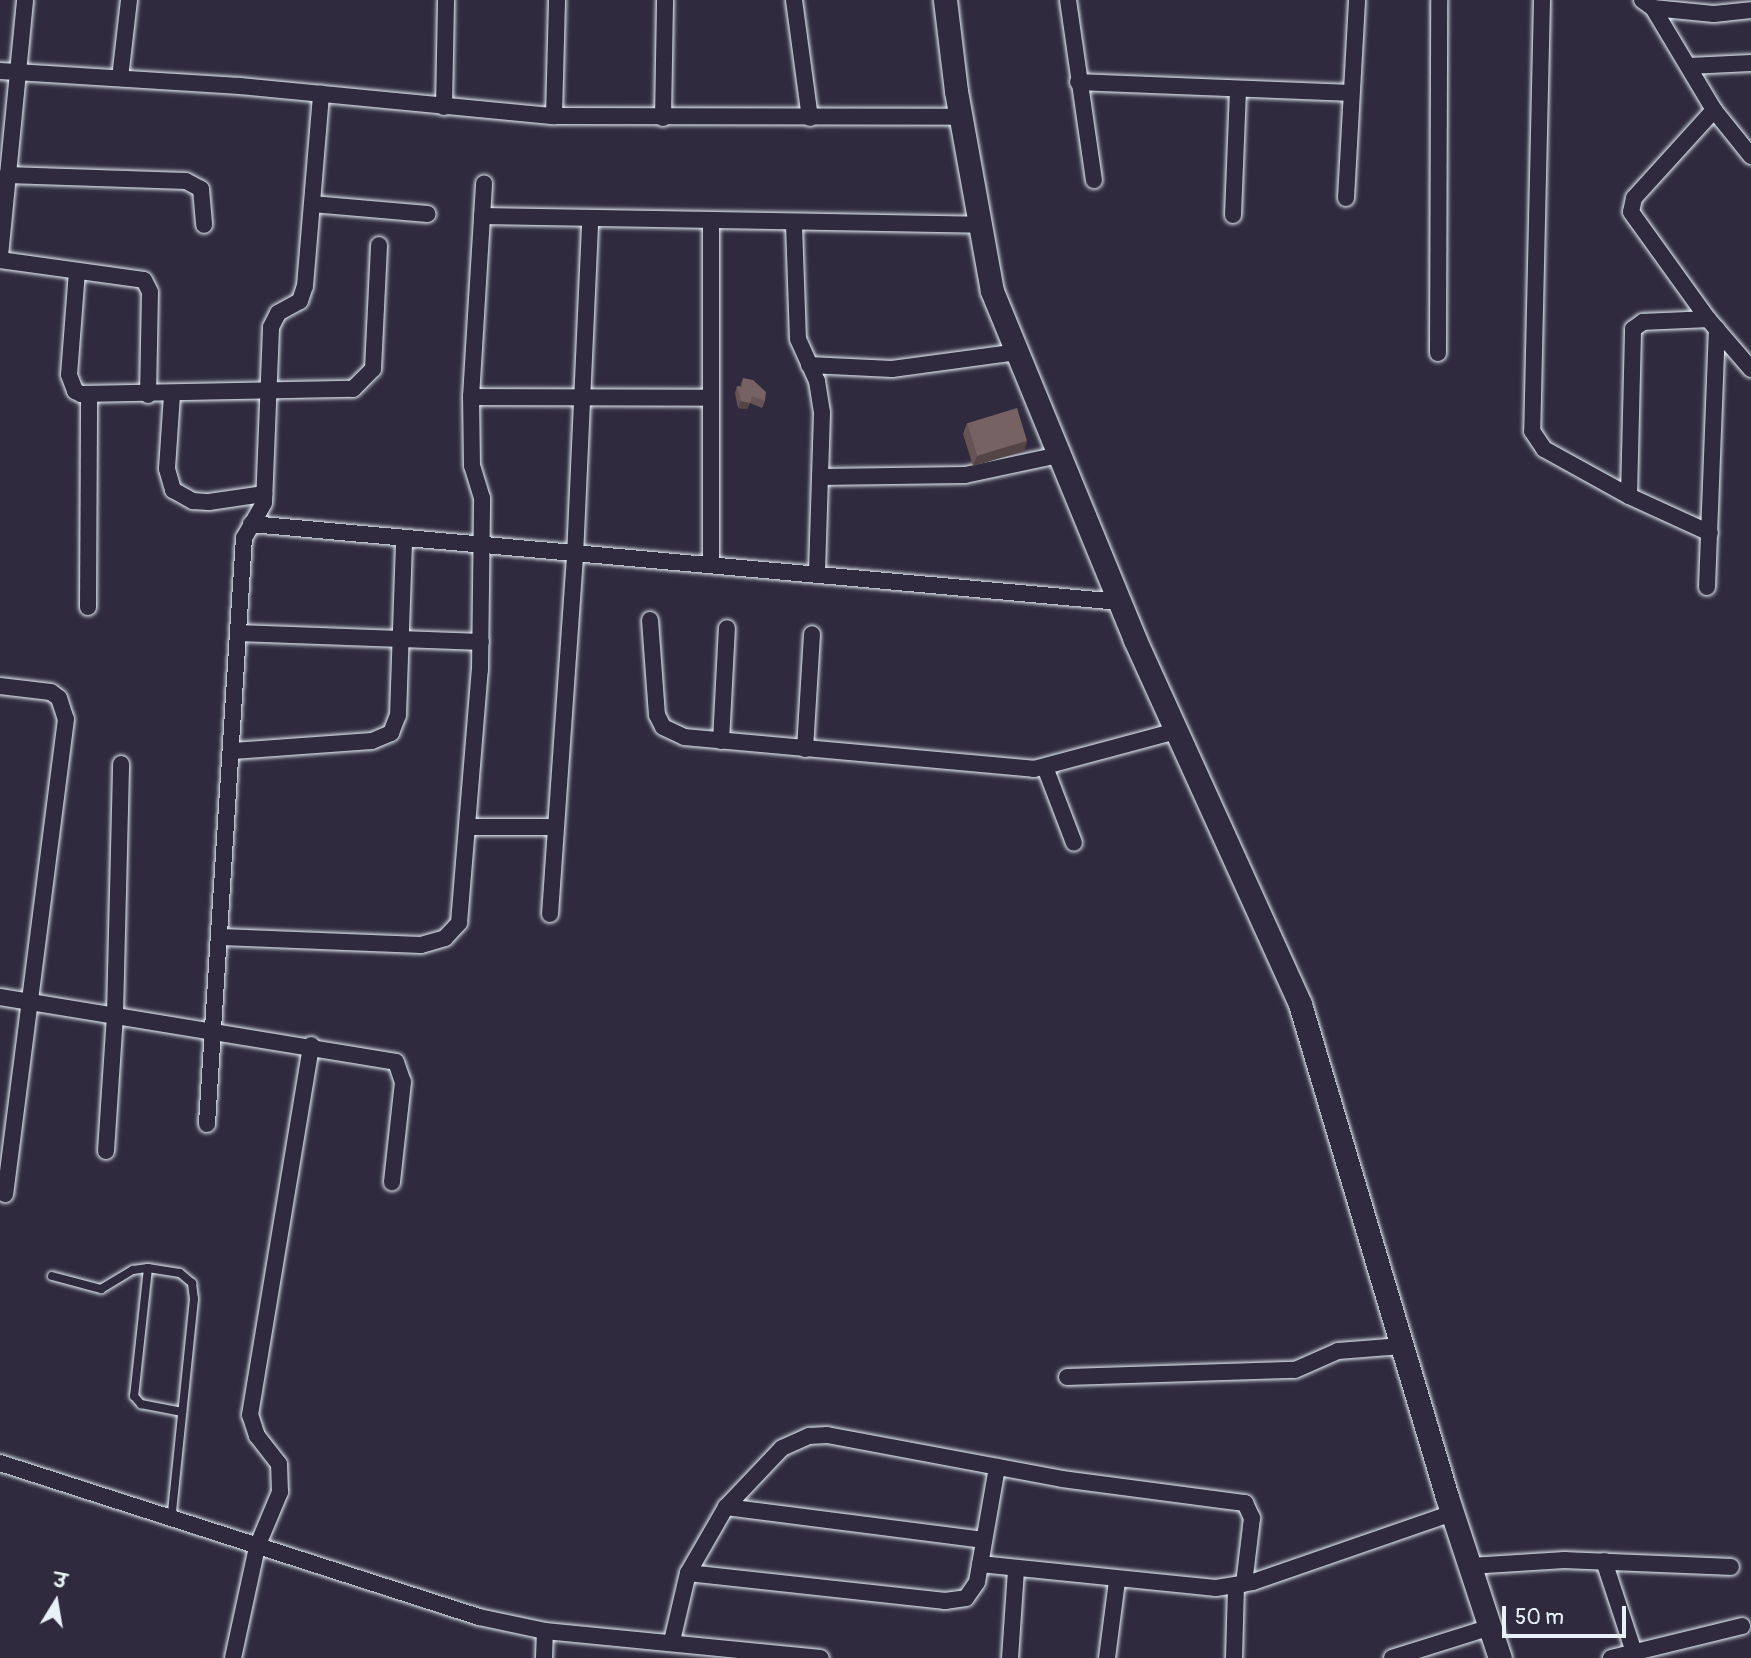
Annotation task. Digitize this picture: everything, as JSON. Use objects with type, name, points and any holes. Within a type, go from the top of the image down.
[{"type":"street","points":[[24,0],[8,71],[7,175],[0,258],[77,271],[136,276],[148,284],[148,395]]},
{"type":"street","points":[[120,78],[129,0]]},
{"type":"street","points":[[444,107],[446,0]]},
{"type":"street","points":[[554,116],[557,0]]},
{"type":"street","points":[[663,118],[665,0]]},
{"type":"street","points":[[793,0],[810,118]]},
{"type":"street","points":[[944,0],[960,117],[992,291],[1120,602],[1300,1004],[1452,1513],[1500,1658]]},
{"type":"street","points":[[1068,0],[1094,180]]},
{"type":"street","points":[[1346,198],[1357,0]]},
{"type":"street","points":[[1437,353],[1438,0]]},
{"type":"street","points":[[1542,0],[1532,431],[1544,449],[1629,496],[1710,533]]},
{"type":"street","points":[[1647,4],[1751,10]]},
{"type":"street","points":[[1647,4],[1689,66],[1714,110],[1751,156]]},
{"type":"street","points":[[1689,66],[1751,63]]},
{"type":"street","points":[[8,71],[321,94],[554,116],[960,117]]},
{"type":"street","points":[[1078,82],[1351,93]]},
{"type":"street","points":[[1233,215],[1238,89]]},
{"type":"street","points":[[208,1124],[244,538],[251,524],[262,512],[271,327],[278,313],[295,305],[303,295],[321,94]]},
{"type":"street","points":[[1714,110],[1634,198],[1631,212],[1713,324],[1751,369]]},
{"type":"street","points":[[7,175],[186,181],[201,190],[204,225]]},
{"type":"street","points":[[221,937],[421,945],[444,938],[459,923],[463,908],[470,827],[481,642],[481,486],[471,452],[471,397],[484,183]]},
{"type":"street","points":[[312,204],[428,214]]},
{"type":"street","points":[[482,216],[794,225],[980,225]]},
{"type":"street","points":[[550,914],[575,556],[590,220]]},
{"type":"street","points":[[710,565],[711,223]]},
{"type":"street","points":[[794,225],[798,339],[817,381],[822,413],[817,572]]},
{"type":"street","points":[[77,271],[69,376],[75,391],[89,396],[268,394],[353,389],[369,378],[373,369],[379,245]]},
{"type":"street","points":[[1629,496],[1633,329],[1643,322],[1713,324]]},
{"type":"street","points":[[1707,587],[1713,324]]},
{"type":"street","points":[[809,365],[892,369],[1017,352]]},
{"type":"street","points":[[172,395],[167,469],[173,491],[193,501],[209,502],[264,494]]},
{"type":"street","points":[[88,607],[89,396]]},
{"type":"street","points":[[471,397],[709,398]]},
{"type":"street","points":[[820,477],[965,475],[1059,455]]},
{"type":"street","points":[[251,524],[575,556],[817,572],[1120,602]]},
{"type":"street","points":[[233,751],[372,741],[391,733],[398,715],[404,539]]},
{"type":"street","points":[[650,621],[652,696],[663,727],[684,737],[1045,767],[1176,731]]},
{"type":"street","points":[[721,741],[727,628]]},
{"type":"street","points":[[239,633],[481,642]]},
{"type":"street","points":[[805,748],[812,634]]},
{"type":"street","points":[[0,686],[51,692],[60,698],[66,719],[5,1194]]},
{"type":"street","points":[[106,1151],[115,1014],[121,764]]},
{"type":"street","points":[[1045,767],[1074,843]]},
{"type":"street","points":[[470,827],[556,827]]},
{"type":"street","points":[[0,997],[391,1060],[400,1066],[403,1082],[392,1182]]},
{"type":"street","points":[[233,1658],[257,1546],[282,1478],[279,1464],[257,1436],[250,1415],[311,1045]]},
{"type":"street","points":[[1067,1377],[1295,1370],[1338,1351],[1402,1346]]},
{"type":"street","points":[[672,1641],[688,1573],[726,1507],[782,1448],[809,1436],[827,1435],[996,1467],[1245,1503],[1252,1518],[1240,1585],[1234,1658]]},
{"type":"street","points":[[0,1463],[479,1617],[544,1630],[819,1658]]},
{"type":"street","points":[[688,1573],[956,1601],[972,1592],[980,1564],[996,1467]]},
{"type":"street","points":[[726,1507],[984,1539]]},
{"type":"street","points":[[980,1564],[1188,1588],[1240,1585],[1452,1513]]},
{"type":"street","points":[[1470,1566],[1604,1561],[1731,1567]]},
{"type":"street","points":[[1604,1561],[1634,1652]]},
{"type":"street","points":[[1010,1658],[1016,1570]]},
{"type":"street","points":[[1107,1658],[1117,1581]]},
{"type":"street","points":[[1611,1658],[1742,1626]]},
{"type":"street","points":[[1392,1658],[1491,1627]]},
{"type":"street","points":[[544,1630],[544,1658]]},
{"type":"lane","points":[[148,1268],[134,1396],[141,1404],[182,1412]]},
{"type":"lane","points":[[52,1276],[101,1289],[133,1270],[148,1268],[180,1273],[194,1290],[171,1520]]},
{"type":"building","points":[[743,378],[753,380],[766,392],[765,401],[752,396],[750,403],[741,401],[737,386],[742,387]]},
{"type":"building","points":[[1017,408],[1027,441],[977,456],[967,423]]}]
